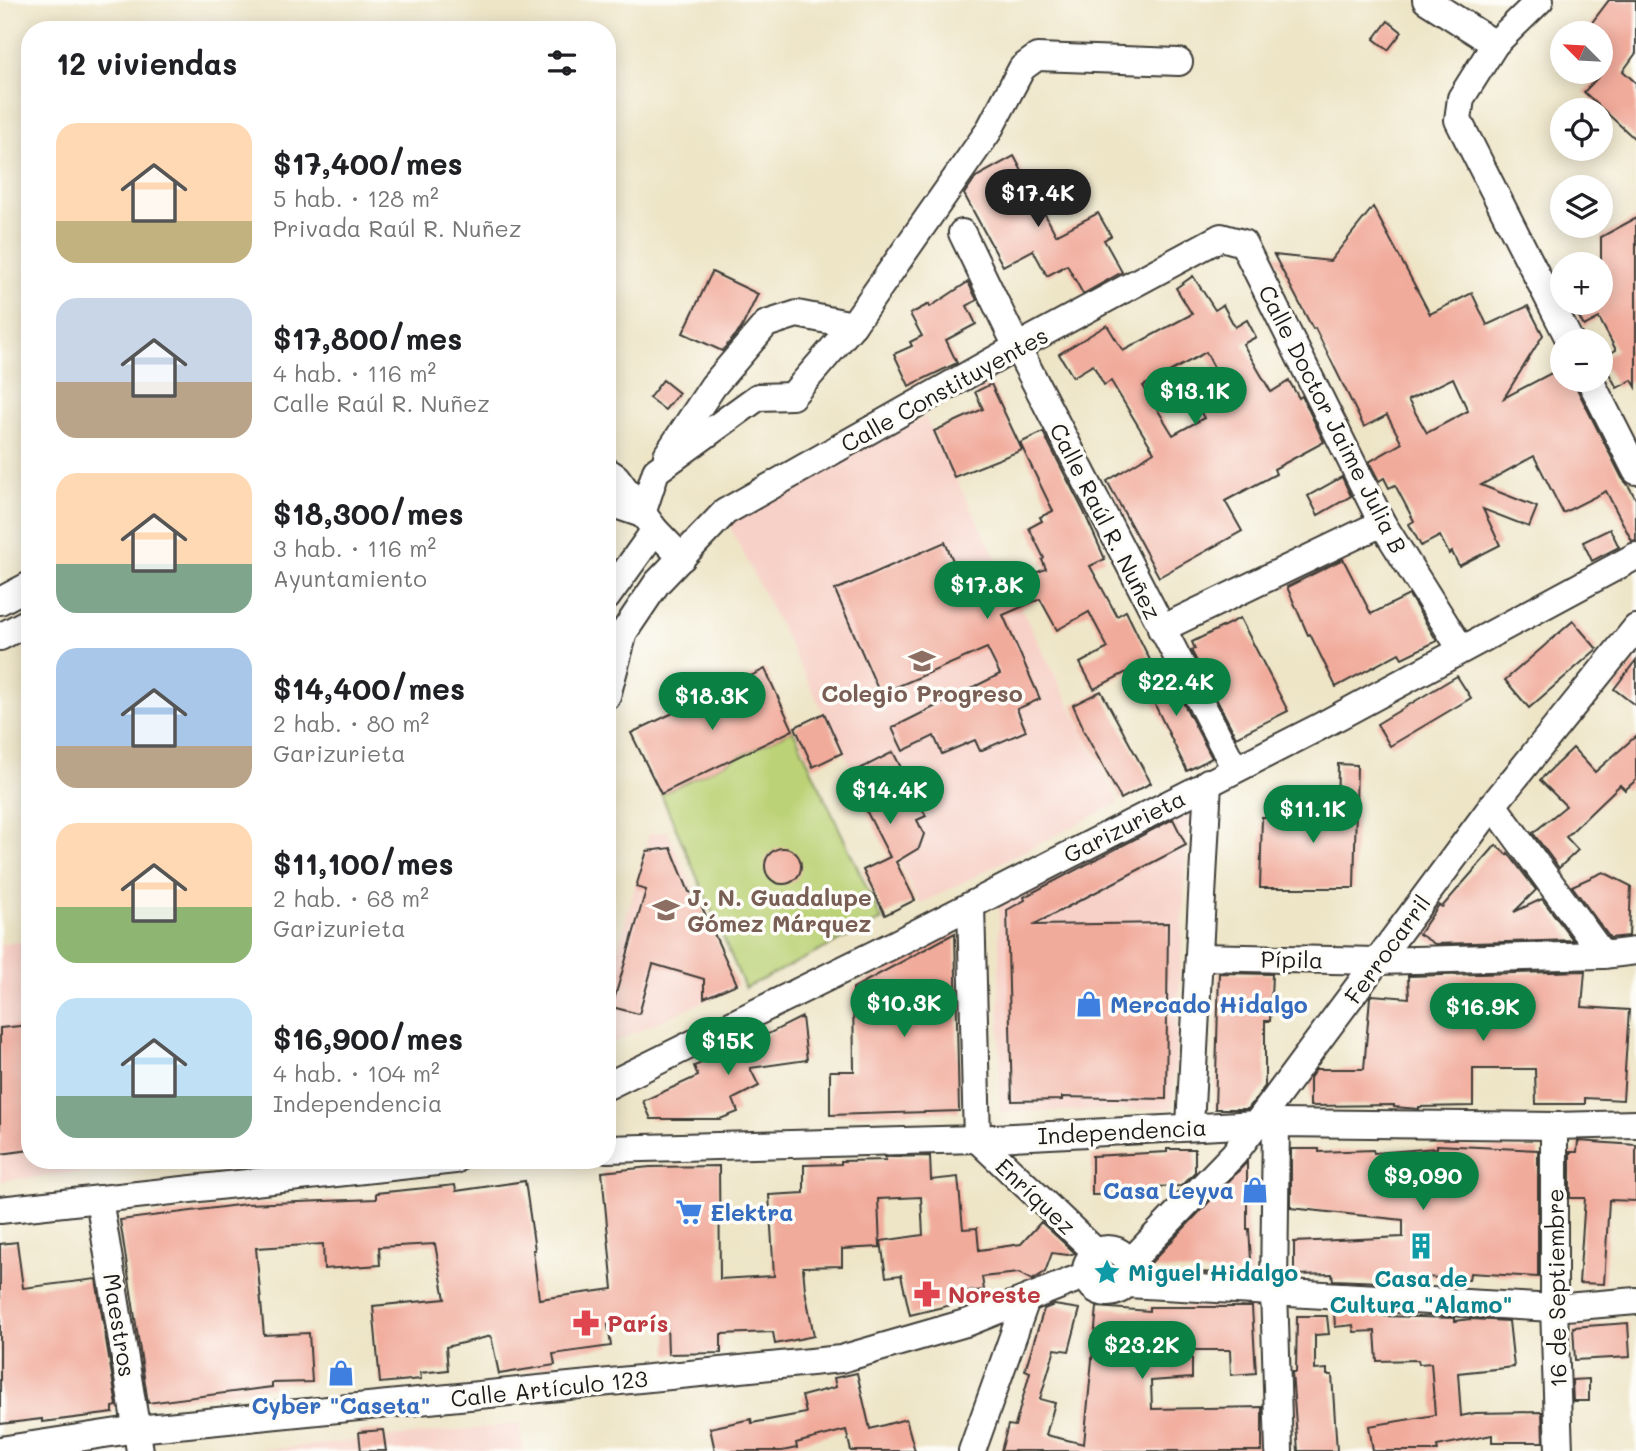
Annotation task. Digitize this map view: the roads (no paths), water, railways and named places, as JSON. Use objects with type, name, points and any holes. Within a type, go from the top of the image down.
[{"type":"street","points":[[1426,0],[1495,44]]},
{"type":"street","points":[[1540,0],[1495,44],[1461,98],[1458,120],[1564,329]]},
{"type":"street","points":[[656,471],[758,397],[792,396],[853,325],[988,132],[1022,68],[1037,57],[1178,62]]},
{"type":"street","name":"Calle Raúl R. Nuñez","points":[[962,233],[1017,348],[1235,769]]},
{"type":"street","name":"Calle Constituyentes","points":[[616,662],[624,632],[657,583],[725,512],[1221,237]]},
{"type":"street","name":"Calle Doctor Jaime Julia B","points":[[1221,237],[1243,243],[1382,523],[1461,649]]},
{"type":"street","points":[[616,581],[648,522],[656,471],[713,386],[766,324],[797,314],[853,325]]},
{"type":"street","points":[[1596,392],[1636,471]]},
{"type":"street","points":[[616,477],[648,522],[682,558]]},
{"type":"street","points":[[616,506],[648,522]]},
{"type":"street","points":[[1161,629],[1382,523]]},
{"type":"street","name":"Garizurieta","points":[[616,1082],[971,905],[1319,727],[1636,556]]},
{"type":"street","points":[[0,601],[21,590]]},
{"type":"street","points":[[0,637],[21,626]]},
{"type":"street","name":"Ferrocarril","points":[[1128,1273],[1234,1154],[1267,1123],[1378,961],[1493,805],[1636,628]]},
{"type":"street","points":[[1190,1126],[1208,782]]},
{"type":"street","points":[[1493,805],[1603,955]]},
{"type":"street","points":[[971,905],[977,1139]]},
{"type":"street","name":"Pípila","points":[[1199,957],[1378,961],[1603,955],[1636,951]]},
{"type":"street","points":[[1267,1123],[1279,1451]]},
{"type":"street","name":"Independencia","points":[[616,1149],[977,1139],[1267,1123],[1554,1126],[1636,1124]]},
{"type":"street","name":"16 de Septiembre","points":[[1554,1126],[1554,1308],[1559,1451]]},
{"type":"street","name":"Enríquez","points":[[977,1139],[1091,1264]]},
{"type":"street","points":[[0,1210],[373,1169]]},
{"type":"street","name":"Maestros","points":[[100,1199],[139,1440]]},
{"type":"street","points":[[1109,1248],[1121,1253],[1128,1273],[1116,1292],[1104,1293],[1092,1287],[1091,1264],[1109,1248]]},
{"type":"street","name":"Calle Artículo 123","points":[[0,1450],[139,1440],[841,1359],[969,1322],[1026,1300],[1091,1264]]},
{"type":"street","points":[[1128,1273],[1274,1290],[1554,1308],[1636,1301]]},
{"type":"street","points":[[972,1451],[1026,1300]]},
{"type":"place","name":"Colegio Progreso","points":[[922,661]]},
{"type":"place","name":"J. N. Guadalupe Gómez Márquez","points":[[666,910]]},
{"type":"place","name":"Mercado Hidalgo","points":[[1089,1004]]},
{"type":"place","name":"Casa Leyva","points":[[1255,1190]]},
{"type":"place","name":"Elektra","points":[[689,1212]]},
{"type":"place","name":"Casa de Cultura \"Alamo\"","points":[[1421,1246]]},
{"type":"place","name":"Miguel Hidalgo","points":[[1107,1272]]},
{"type":"place","name":"Noreste","points":[[927,1294]]},
{"type":"place","name":"París","points":[[586,1323]]},
{"type":"place","name":"Cyber \"Caseta\"","points":[[341,1373]]}]
